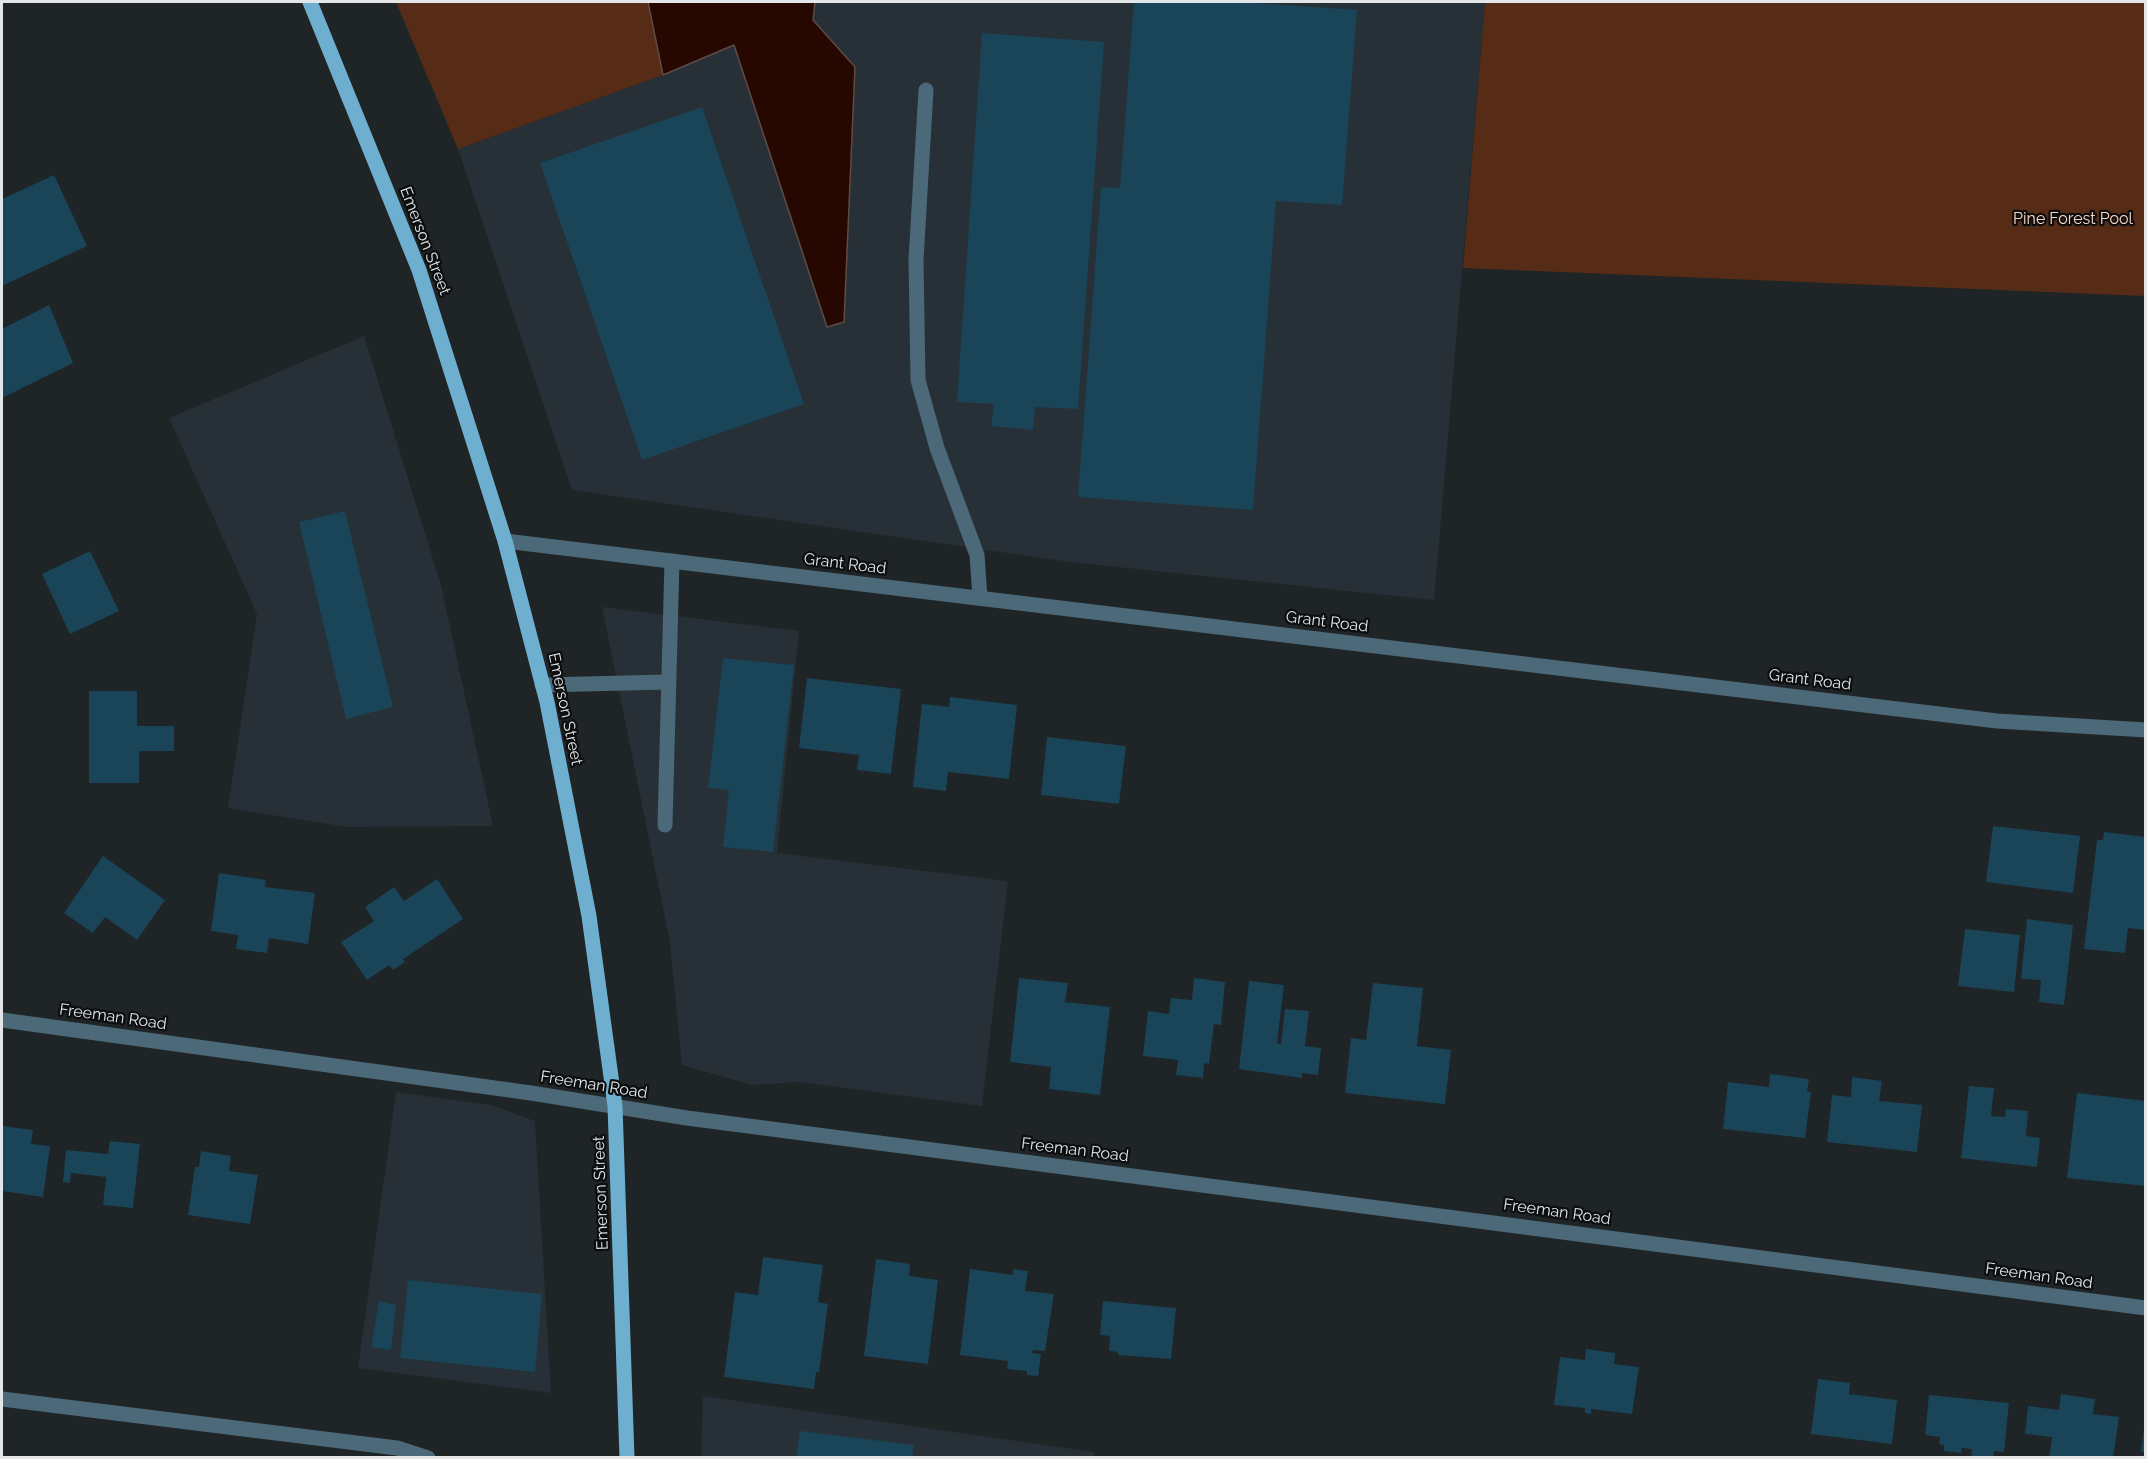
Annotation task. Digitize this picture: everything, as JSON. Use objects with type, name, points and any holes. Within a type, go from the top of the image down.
[{"type":"main road","name":"Emerson Street","points":[[310,2],[419,270],[505,541],[543,685],[589,916],[615,1106],[627,1458]]},
{"type":"street","points":[[926,90],[916,260],[918,380],[937,447],[977,555],[980,598]]},
{"type":"street","name":"Grant Road","points":[[505,541],[1997,721],[2145,730]]},
{"type":"street","points":[[665,825],[672,561]]},
{"type":"street","points":[[543,685],[668,682]]},
{"type":"street","name":"Freeman Road","points":[[2,1020],[687,1118],[2145,1308]]},
{"type":"street","points":[[2,1399],[397,1448],[428,1458]]},
{"type":"shaded area","points":[[648,2],[815,2],[813,20],[855,67],[844,322],[827,327],[734,45],[663,75]]},
{"type":"shaded area","points":[[815,2],[1485,2],[1434,600],[1070,562],[572,490],[458,149],[663,75],[734,45],[827,327],[855,67],[813,20]]},
{"type":"shaded area","points":[[364,336],[441,585],[493,826],[347,827],[228,808],[257,614],[169,418]]},
{"type":"shaded area","points":[[602,607],[799,631],[777,853],[1008,881],[982,1106],[800,1082],[752,1085],[682,1065],[670,943]]},
{"type":"shaded area","points":[[396,1092],[491,1105],[535,1121],[551,1393],[358,1368]]},
{"type":"shaded area","points":[[703,1396],[1094,1452],[1094,1458],[701,1458]]},
{"type":"green space","points":[[396,2],[648,2],[663,75],[458,149]]},
{"type":"green space","name":"Pine Forest Pool","points":[[1485,2],[2145,2],[2145,296],[1463,268]]},
{"type":"building","points":[[1134,2],[1243,2],[1357,10],[1342,205],[1276,201],[1253,510],[1078,497],[1101,187],[1120,188]]},
{"type":"building","points":[[982,33],[1104,42],[1078,409],[1035,407],[1033,430],[991,426],[994,404],[957,402]]},
{"type":"building","points":[[702,107],[804,404],[642,460],[540,163]]},
{"type":"building","points":[[54,175],[87,246],[2,286],[2,199]]},
{"type":"building","points":[[49,305],[73,363],[2,398],[2,329]]},
{"type":"building","points":[[345,511],[393,707],[346,719],[299,522]]},
{"type":"building","points":[[90,551],[119,611],[70,634],[42,574]]},
{"type":"building","points":[[723,658],[794,665],[773,852],[723,847],[729,790],[708,788]]},
{"type":"building","points":[[807,678],[901,689],[891,774],[857,770],[859,755],[799,748]]},
{"type":"building","points":[[89,691],[137,691],[137,726],[174,726],[174,751],[139,751],[139,783],[89,783]]},
{"type":"building","points":[[950,697],[1017,705],[1009,779],[948,772],[946,791],[913,787],[922,704],[949,707]]},
{"type":"building","points":[[1047,737],[1126,746],[1119,804],[1041,795]]},
{"type":"building","points":[[1993,826],[2080,836],[2073,893],[1986,882]]},
{"type":"building","points":[[2104,832],[2146,837],[2146,930],[2128,928],[2125,953],[2084,949],[2097,840],[2103,840]]},
{"type":"building","points":[[103,856],[165,900],[137,940],[105,917],[93,933],[64,913]]},
{"type":"building","points":[[219,873],[266,880],[265,887],[315,893],[308,944],[269,938],[267,953],[236,949],[238,935],[211,931]]},
{"type":"building","points":[[437,879],[463,919],[403,959],[405,962],[393,970],[389,965],[367,980],[341,942],[374,921],[365,907],[394,887],[404,901]]},
{"type":"building","points":[[2027,919],[2073,925],[2064,1005],[2039,1002],[2041,980],[2021,979]]},
{"type":"building","points":[[1965,929],[2020,935],[2014,992],[1958,986]]},
{"type":"building","points":[[1019,978],[1068,983],[1065,1002],[1110,1007],[1100,1095],[1049,1089],[1051,1067],[1010,1062]]},
{"type":"building","points":[[1194,978],[1225,982],[1221,1025],[1214,1024],[1209,1064],[1204,1063],[1203,1078],[1176,1075],[1178,1060],[1143,1056],[1148,1011],[1169,1014],[1171,998],[1192,1000]]},
{"type":"building","points":[[1249,981],[1284,985],[1277,1043],[1281,1044],[1285,1009],[1309,1011],[1305,1046],[1321,1048],[1318,1075],[1302,1073],[1302,1078],[1239,1069]]},
{"type":"building","points":[[1373,983],[1423,988],[1417,1046],[1451,1050],[1445,1104],[1345,1093],[1351,1038],[1366,1040]]},
{"type":"building","points":[[1770,1074],[1809,1079],[1807,1091],[1811,1092],[1805,1138],[1723,1129],[1728,1082],[1769,1087]]},
{"type":"building","points":[[1852,1077],[1882,1081],[1879,1101],[1922,1105],[1917,1152],[1827,1142],[1832,1095],[1851,1097]]},
{"type":"building","points":[[1969,1086],[1994,1088],[1991,1116],[2005,1117],[2006,1109],[2028,1111],[2026,1136],[2040,1138],[2037,1167],[1961,1158]]},
{"type":"building","points":[[2077,1093],[2146,1101],[2146,1186],[2067,1178]]},
{"type":"building","points":[[2,1126],[33,1130],[31,1144],[50,1146],[43,1197],[2,1191]]},
{"type":"building","points":[[110,1141],[140,1144],[133,1208],[103,1205],[106,1177],[71,1173],[70,1183],[63,1182],[66,1150],[108,1154]]},
{"type":"building","points":[[201,1151],[231,1156],[229,1171],[258,1175],[250,1224],[188,1215],[195,1167],[199,1167]]},
{"type":"building","points":[[763,1257],[823,1265],[818,1302],[828,1304],[819,1373],[816,1372],[814,1389],[724,1377],[735,1292],[758,1295]]},
{"type":"building","points":[[876,1259],[910,1264],[909,1276],[938,1280],[928,1364],[864,1356]]},
{"type":"building","points":[[970,1269],[1013,1275],[1013,1269],[1028,1271],[1025,1291],[1054,1294],[1045,1351],[1033,1350],[1032,1353],[1041,1354],[1038,1376],[1027,1375],[1027,1371],[1007,1369],[1008,1361],[960,1355]]},
{"type":"building","points":[[408,1280],[542,1294],[535,1372],[400,1358]]},
{"type":"building","points":[[379,1301],[396,1305],[391,1350],[371,1347]]},
{"type":"building","points":[[1103,1301],[1176,1308],[1171,1359],[1118,1355],[1118,1352],[1109,1351],[1110,1336],[1100,1335]]},
{"type":"building","points":[[1586,1349],[1615,1353],[1614,1364],[1639,1367],[1632,1414],[1591,1409],[1591,1414],[1585,1413],[1585,1408],[1554,1405],[1560,1357],[1585,1360]]},
{"type":"building","points":[[1818,1379],[1850,1383],[1849,1394],[1897,1400],[1892,1444],[1811,1434]]},
{"type":"building","points":[[2061,1394],[2095,1399],[2093,1414],[2119,1417],[2113,1458],[2049,1458],[2052,1437],[2025,1434],[2028,1406],[2059,1410]]},
{"type":"building","points":[[1929,1395],[2009,1403],[2004,1452],[1994,1451],[1993,1458],[1971,1458],[1972,1449],[1962,1448],[1961,1453],[1944,1451],[1944,1445],[1939,1444],[1940,1437],[1925,1435]]},
{"type":"building","points":[[2144,1428],[2146,1429],[2146,1453],[2141,1452]]},
{"type":"building","points":[[800,1431],[914,1445],[912,1458],[796,1458]]}]
